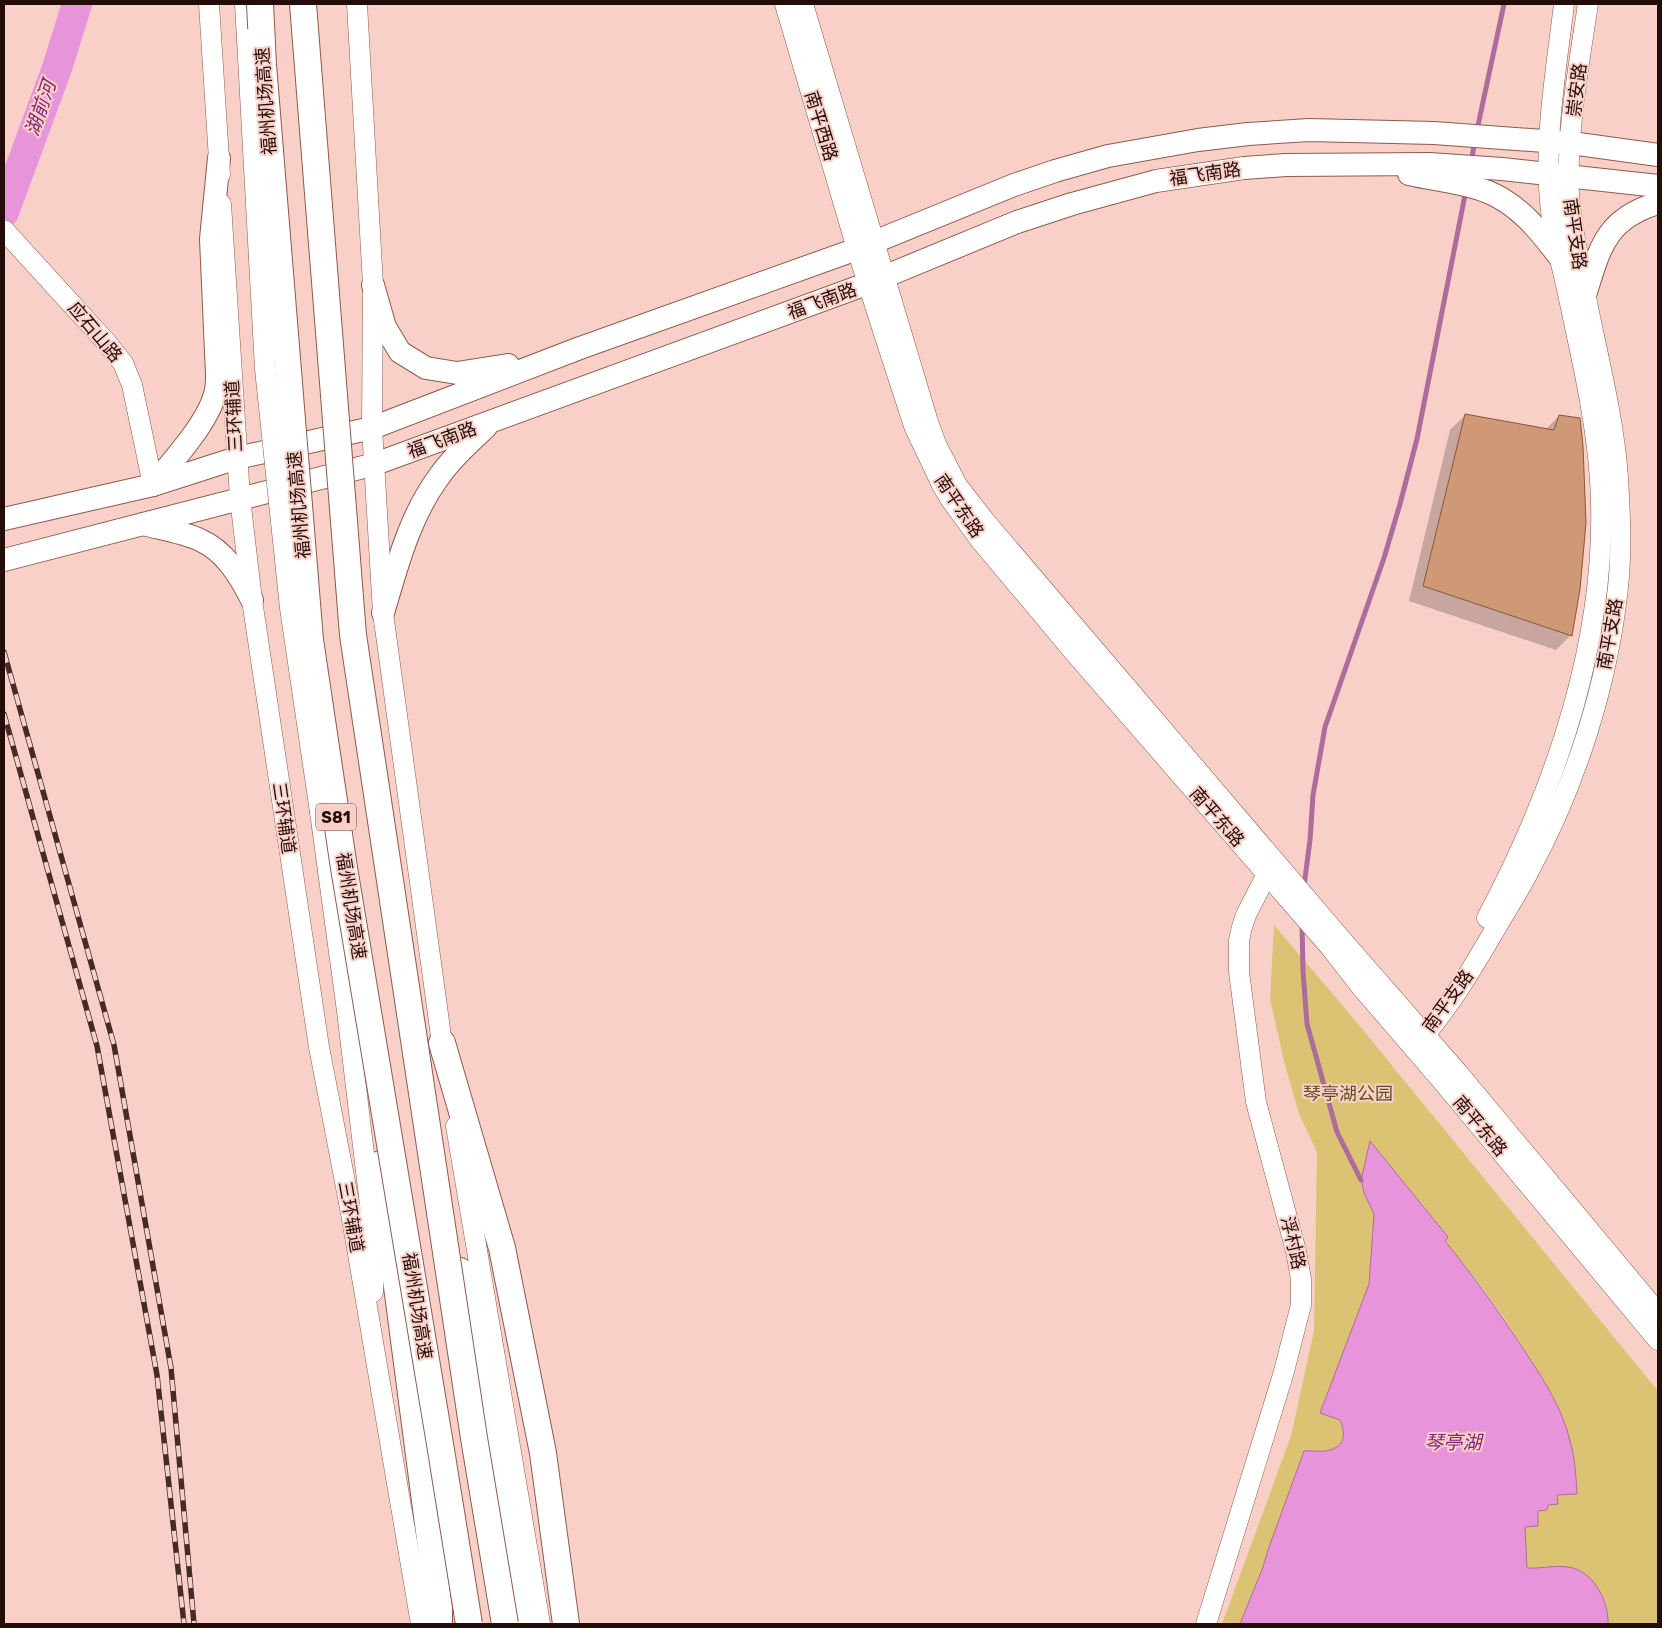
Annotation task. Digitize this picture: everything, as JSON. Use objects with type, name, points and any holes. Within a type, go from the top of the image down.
[{"type":"highway","name":"福州机场高速","points":[[260,4],[262,65],[310,640],[344,868],[469,1624]]},
{"type":"highway","name":"福州机场高速","points":[[303,4],[353,635],[474,1438],[506,1624]]},
{"type":"highway","points":[[344,868],[439,1608],[439,1624]]},
{"type":"highway","points":[[442,1043],[502,1248],[543,1453],[566,1624]]},
{"type":"highway","points":[[426,1115],[479,1358],[525,1624]]},
{"type":"main road","name":"三环辅道","points":[[209,4],[237,458],[252,600],[318,1047],[351,1213],[421,1624]]},
{"type":"main road","points":[[245,4],[265,369],[290,608],[347,1010],[375,1247],[371,1332]]},
{"type":"main road","points":[[357,4],[373,285],[372,428],[383,613],[442,1043],[540,1624]]},
{"type":"main road","name":"南平西路","points":[[785,4],[865,245]]},
{"type":"main road","name":"南平西路","points":[[803,4],[865,245]]},
{"type":"main road","name":"崇安路","points":[[1559,175],[1564,4]]},
{"type":"main road","name":"崇安路","points":[[1560,142],[1588,4]]},
{"type":"main road","name":"福飞南路","points":[[4,519],[153,485],[237,458],[372,428],[580,348],[865,245],[1014,185],[1108,156],[1155,146],[1248,134],[1309,130],[1434,132],[1560,142],[1658,155]]},
{"type":"main road","points":[[153,485],[199,427],[216,390],[217,374],[210,238],[218,158]]},
{"type":"main road","name":"福飞南路","points":[[4,560],[375,464],[877,279],[1017,222],[1072,204],[1156,181],[1244,168],[1368,163],[1428,171],[1502,169],[1658,186]]},
{"type":"main road","points":[[1428,171],[1501,198],[1520,211],[1558,255]]},
{"type":"main road","name":"南平支路","points":[[1415,1035],[1487,918],[1509,876],[1551,774],[1580,685],[1587,651],[1598,566],[1600,483],[1598,453],[1590,401],[1558,255],[1551,210],[1559,175]]},
{"type":"main road","name":"南平支路","points":[[1415,1035],[1467,978],[1531,868],[1570,781],[1594,707],[1608,651],[1618,585],[1620,533],[1618,484],[1611,421],[1585,295],[1572,216],[1559,175]]},
{"type":"main road","points":[[1585,295],[1598,255],[1616,225],[1642,209],[1658,203]]},
{"type":"main road","name":"应石山路","points":[[8,234],[107,343],[122,364],[134,392],[153,485]]},
{"type":"main road","name":"南平东路","points":[[865,245],[877,279],[914,426],[931,466],[951,500],[981,541],[1074,652],[1274,867],[1333,940],[1363,989],[1415,1035],[1658,1313]]},
{"type":"main road","points":[[373,285],[385,326],[400,352],[426,368],[457,372],[500,367],[580,348]]},
{"type":"main road","points":[[383,613],[403,544],[418,511],[438,478],[457,455],[491,422]]},
{"type":"main road","points":[[142,524],[200,540],[216,550],[239,576],[252,600]]},
{"type":"main road","name":"南平东路","points":[[1274,867],[1283,892],[1333,940]]},
{"type":"main road","name":"浮村路","points":[[1206,1624],[1283,1375],[1301,1305],[1301,1279],[1296,1251],[1256,1102],[1249,1062],[1239,972],[1239,940],[1242,927],[1274,867]]},
{"type":"main road","name":"南平东路","points":[[1415,1035],[1658,1340]]},
{"type":"green space","name":"琴亭湖公园","points":[[1274,925],[1349,1013],[1658,1391],[1658,1624],[1608,1624],[1608,1620],[1560,1567],[1527,1568],[1525,1527],[1538,1511],[1547,1510],[1548,1505],[1557,1495],[1570,1440],[1545,1382],[1506,1321],[1445,1241],[1448,1237],[1370,1141],[1364,1193],[1374,1213],[1369,1284],[1340,1365],[1320,1413],[1340,1420],[1343,1431],[1342,1441],[1340,1445],[1331,1450],[1304,1451],[1263,1567],[1240,1624],[1222,1624],[1291,1436],[1314,1331],[1317,1152],[1299,1114],[1284,1061],[1270,999]]},
{"type":"water","name":"琴亭湖","points":[[1370,1141],[1448,1237],[1445,1241],[1478,1283],[1508,1326],[1541,1376],[1558,1407],[1572,1447],[1577,1494],[1557,1495],[1558,1504],[1548,1505],[1547,1510],[1538,1511],[1538,1526],[1525,1527],[1527,1568],[1562,1566],[1581,1571],[1588,1576],[1599,1590],[1606,1607],[1608,1624],[1240,1624],[1263,1567],[1304,1451],[1331,1450],[1340,1445],[1342,1441],[1343,1431],[1340,1420],[1320,1413],[1369,1284],[1374,1214],[1364,1193],[1361,1180]]},
{"type":"building","points":[[1465,414],[1554,430],[1559,415],[1580,418],[1586,523],[1580,589],[1572,636],[1423,586]]},
{"type":"waterway","name":"湖前河","points":[[4,212],[57,68],[77,4]]},
{"type":"waterway","points":[[1477,130],[1504,4]]},
{"type":"waterway","points":[[1471,162],[1475,141]]},
{"type":"waterway","points":[[1304,886],[1313,795],[1325,727],[1384,558],[1400,504],[1417,439],[1466,190]]},
{"type":"waterway","points":[[1302,924],[1307,1024],[1337,1132],[1361,1180]]},
{"type":"railway","points":[[4,652],[114,1045],[171,1368],[194,1624]]},
{"type":"railway","points":[[4,714],[97,1046],[157,1375],[184,1624]]}]
